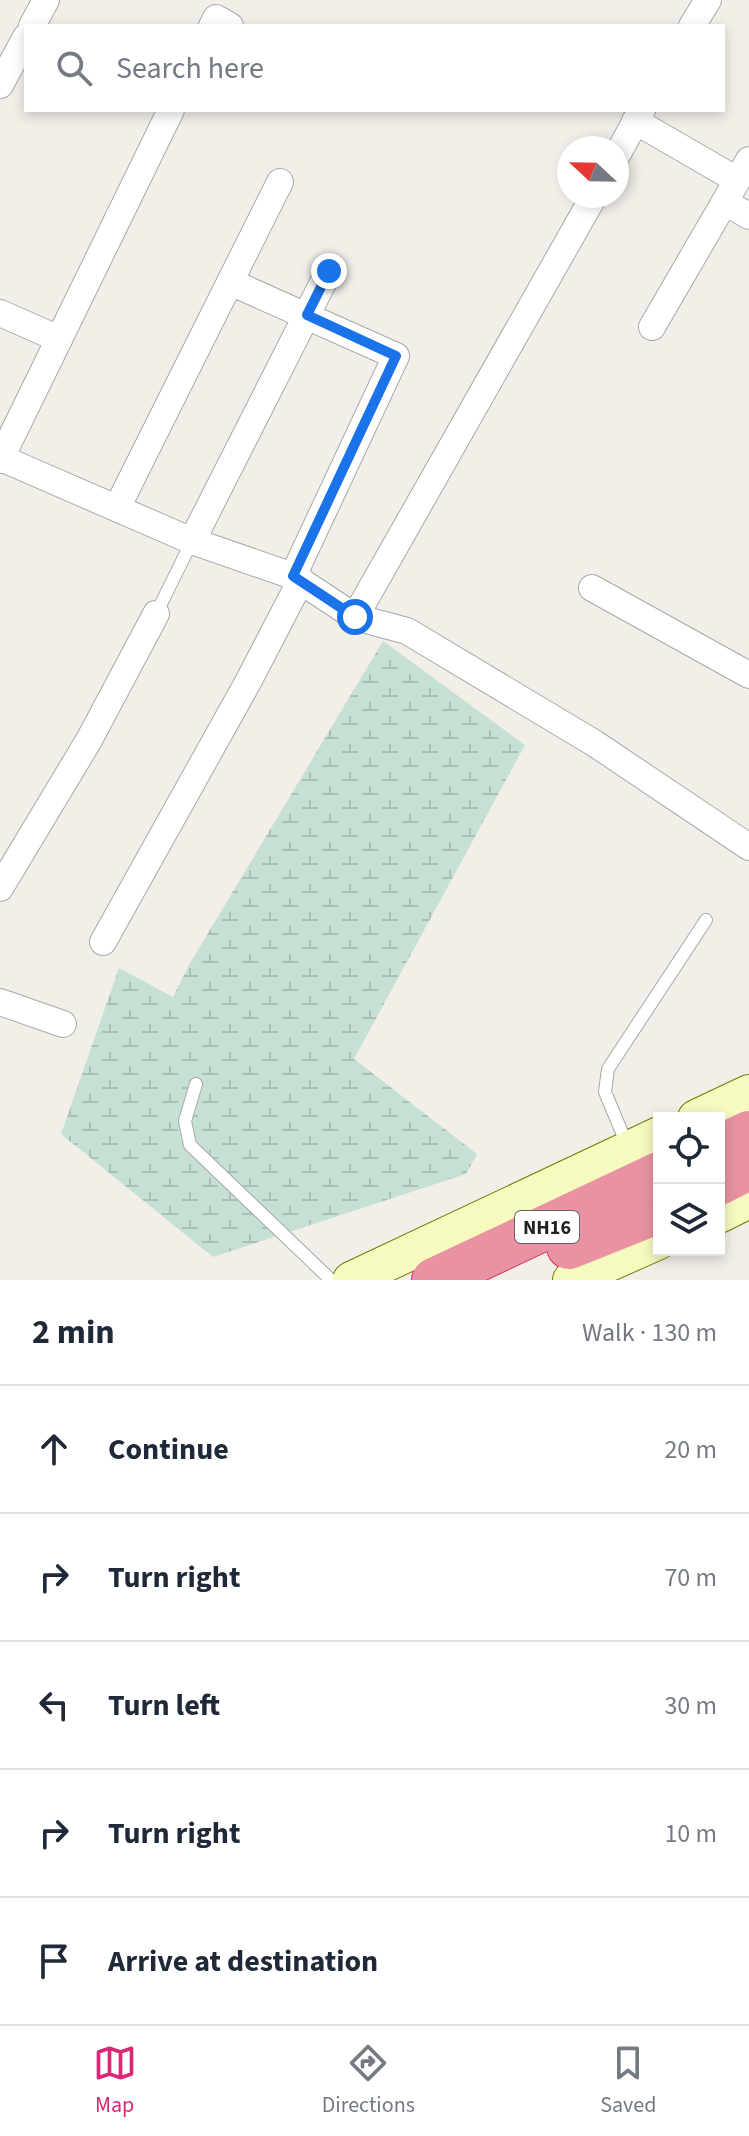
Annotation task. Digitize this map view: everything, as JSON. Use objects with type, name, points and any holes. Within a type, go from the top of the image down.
[{"type":"highway","points":[[725,1144],[749,1133]]},
{"type":"highway","name":"NH16","points":[[434,1280],[649,1153]]},
{"type":"highway","points":[[725,1180],[749,1168]]},
{"type":"highway","name":"NH16","points":[[488,1280],[653,1213]]},
{"type":"street","points":[[33,24],[46,0]]},
{"type":"street","points":[[693,24],[708,0]]},
{"type":"street","points":[[0,85],[24,41]]},
{"type":"street","points":[[170,112],[0,459],[192,541],[297,578],[355,617],[407,631],[594,743],[749,847]]},
{"type":"street","points":[[628,136],[639,116],[737,181],[749,216]]},
{"type":"street","points":[[652,327],[737,181]]},
{"type":"street","points":[[117,508],[280,182]]},
{"type":"street","points":[[355,617],[587,208]]},
{"type":"street","points":[[192,541],[329,271]]},
{"type":"street","points":[[103,942],[248,682],[396,356],[230,282]]},
{"type":"street","points":[[0,313],[59,339]]},
{"type":"street","points":[[592,588],[749,675]]},
{"type":"street","points":[[0,888],[89,740],[156,614]]},
{"type":"street","points":[[0,1002],[63,1024]]},
{"type":"street","points":[[709,1112],[749,1093]]},
{"type":"street","points":[[351,1280],[649,1153]]},
{"type":"street","points":[[725,1212],[749,1200]]},
{"type":"street","points":[[571,1280],[653,1244]]},
{"type":"lane","points":[[156,614],[192,541]]},
{"type":"lane","points":[[649,1153],[605,1092],[608,1069],[706,920]]},
{"type":"lane","points":[[196,1084],[185,1121],[190,1145],[331,1280]]},
{"type":"green space","points":[[383,641],[525,745],[354,1059],[477,1154],[466,1174],[213,1257],[61,1134],[119,968],[173,997],[190,963]]},
{"type":"route","points":[[329,271],[307,315],[396,356],[293,576],[355,617]]}]
